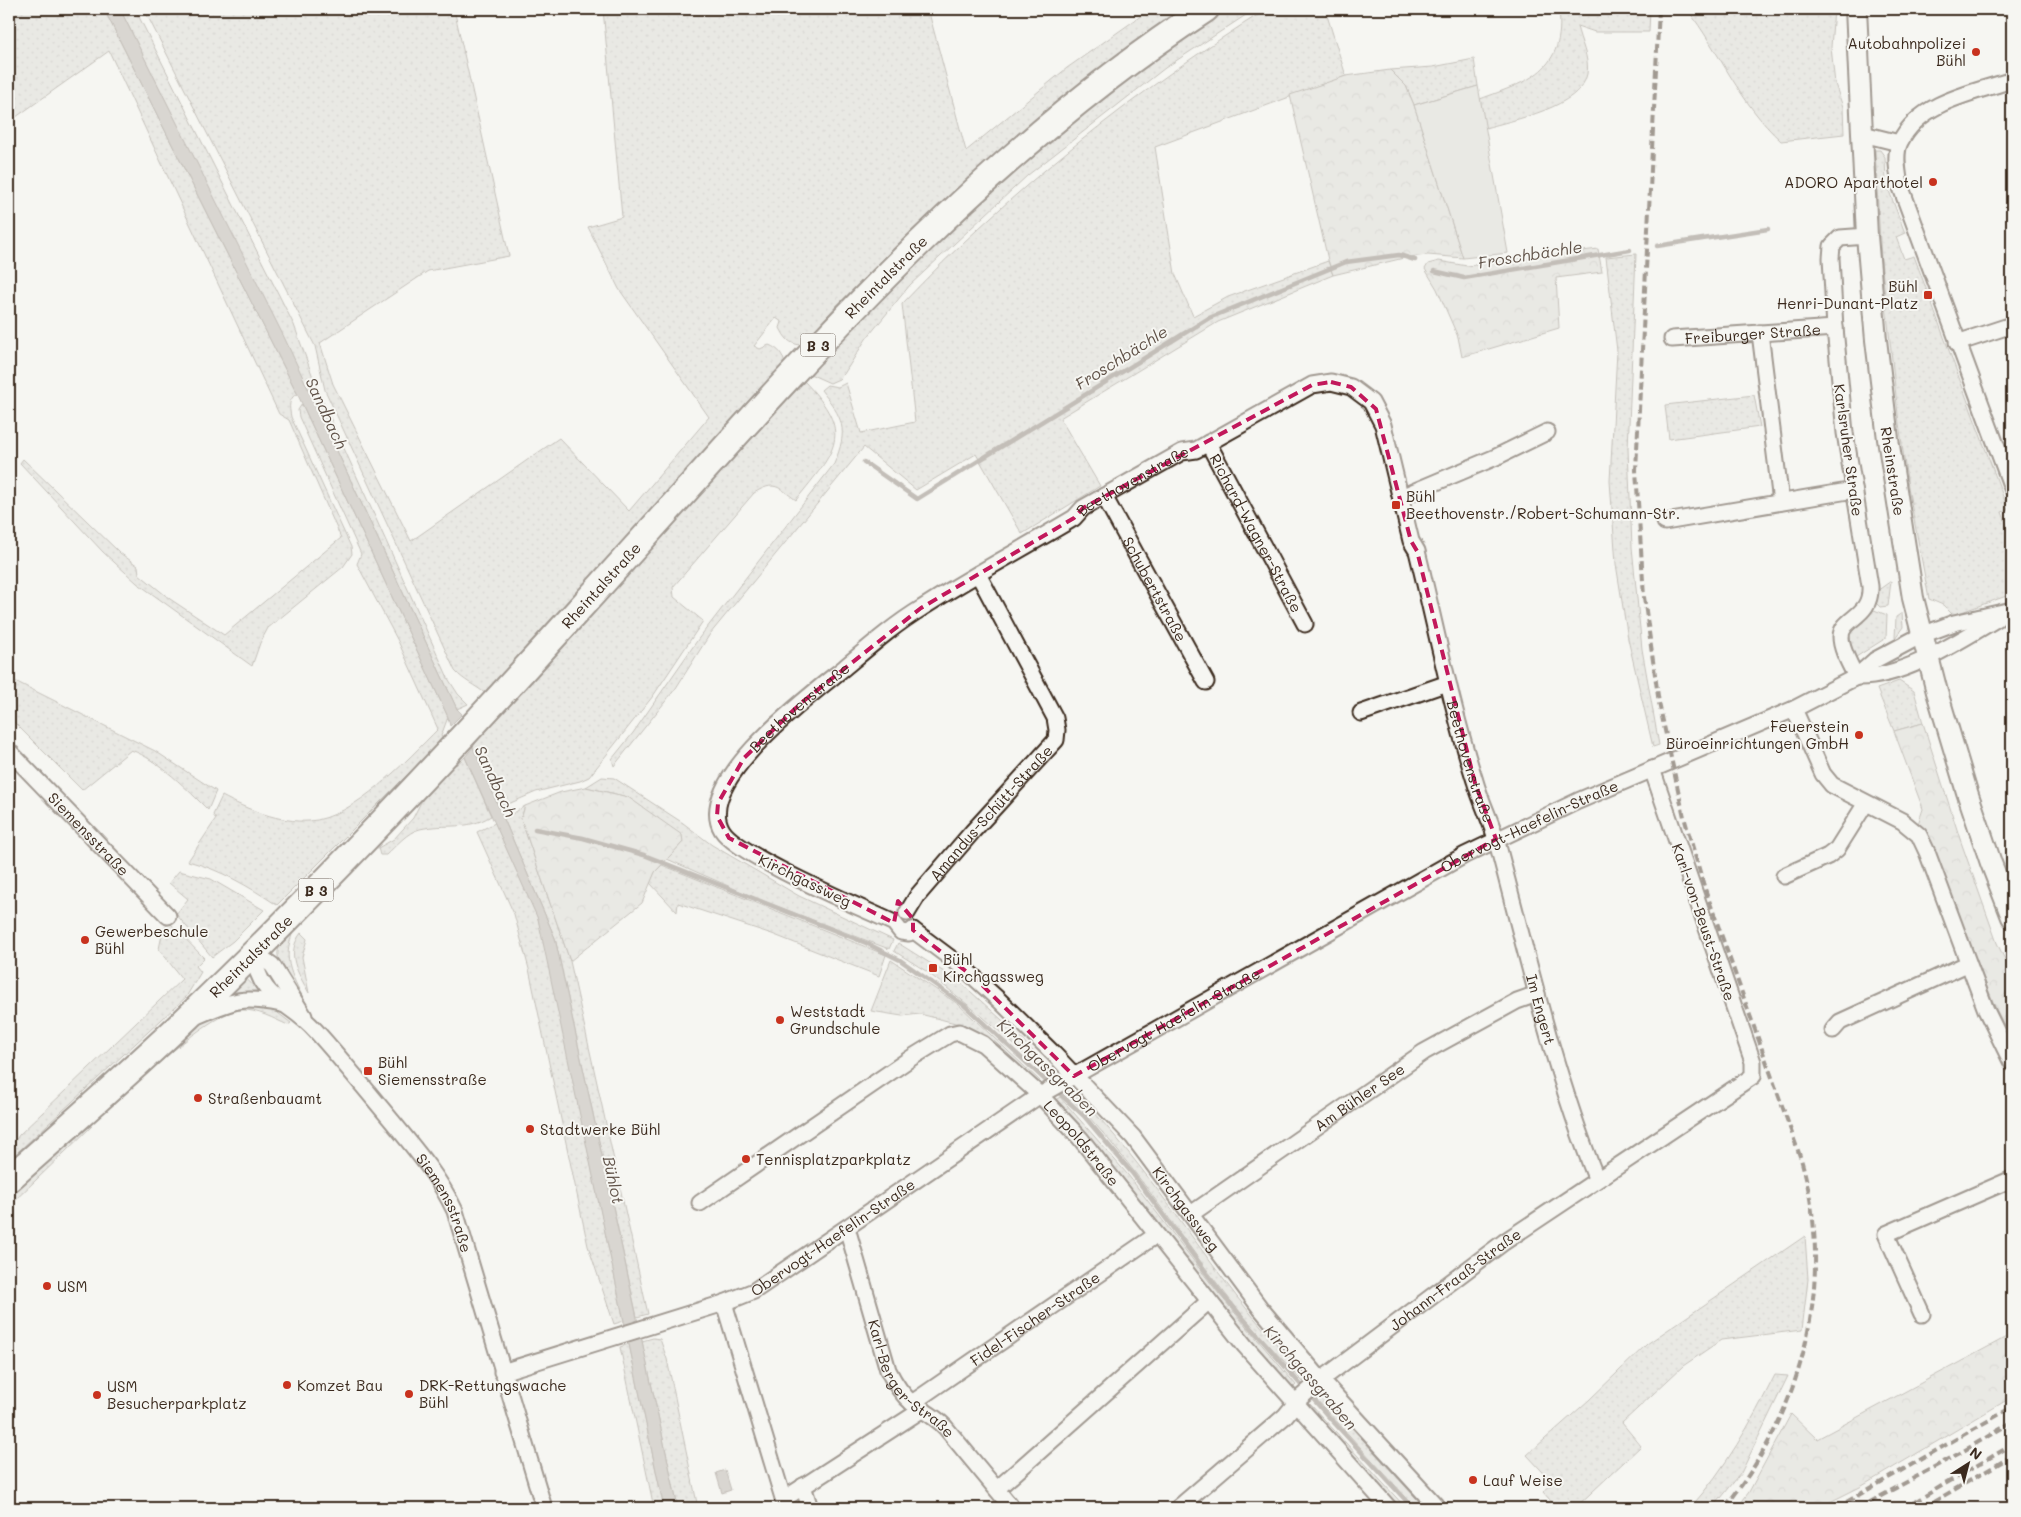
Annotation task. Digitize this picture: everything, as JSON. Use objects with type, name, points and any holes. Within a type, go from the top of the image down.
[{"type":"main road","name":"Rheintalstraße","points":[[9,1179],[184,1021],[374,831],[473,727],[795,369],[902,257],[1005,161],[1088,92],[1206,9]]},
{"type":"street","name":"Rheinstraße","points":[[1856,9],[1867,236],[1888,439],[1913,598],[1922,636],[1973,810],[1990,863],[2012,917]]},
{"type":"street","points":[[2012,80],[1936,105],[1917,118],[1899,143],[1898,173],[1900,185],[1957,343],[2012,488]]},
{"type":"street","points":[[1863,134],[1899,143]]},
{"type":"street","name":"Karlsruher Straße","points":[[1856,677],[1842,644],[1841,635],[1847,625],[1864,610],[1871,599],[1845,433],[1835,328],[1832,246],[1840,238],[1867,236]]},
{"type":"street","points":[[1957,343],[2012,325]]},
{"type":"street","name":"Freiburger Straße","points":[[1672,339],[1835,328]]},
{"type":"street","points":[[1760,333],[1782,502]]},
{"type":"street","name":"Beethovenstraße","points":[[722,830],[717,816],[721,796],[744,758],[768,731],[901,622],[1074,518],[1083,508],[1182,452],[1196,450],[1312,385],[1342,384],[1365,397],[1378,412],[1384,425],[1411,541],[1418,551],[1448,683],[1475,783],[1496,839]]},
{"type":"street","points":[[1401,496],[1496,457],[1547,432]]},
{"type":"street","name":"Richard-Wagner-Straße","points":[[1208,443],[1305,624]]},
{"type":"street","points":[[1665,522],[1854,490]]},
{"type":"street","name":"Schubertstraße","points":[[1104,496],[1206,682]]},
{"type":"street","name":"Amandus-Schütt-Straße","points":[[907,913],[918,895],[973,831],[1056,740],[1057,730],[1054,718],[978,574]]},
{"type":"street","name":"Obervogt-Haefelin-Straße","points":[[502,1372],[754,1291],[1043,1093],[1496,839],[1652,769],[1794,709],[1856,677],[1875,660],[1922,636],[1954,623],[2010,611]]},
{"type":"street","name":"Obervogt-Haefelin-Straße","points":[[1856,677],[1871,678],[1902,668],[1928,656],[2010,611]]},
{"type":"street","name":"Beethovenstraße","points":[[1361,713],[1448,683]]},
{"type":"street","points":[[1794,709],[1823,774],[1832,785],[1902,821],[1918,836],[1927,852],[1986,1010],[2012,1063]]},
{"type":"street","name":"Siemensstraße","points":[[9,751],[168,916]]},
{"type":"street","name":"Karl-von-Beust-Straße","points":[[1652,769],[1753,1062],[1753,1076]]},
{"type":"street","points":[[1784,876],[1837,850],[1866,803]]},
{"type":"street","name":"Kirchgassweg","points":[[722,830],[729,838],[781,869],[894,923],[904,934],[913,930],[982,984],[1026,1025],[1070,1078],[1133,1137],[1317,1383],[1438,1508]]},
{"type":"street","name":"Im Engert","points":[[1496,839],[1573,1120],[1596,1178]]},
{"type":"street","points":[[894,923],[898,915],[907,913],[914,923],[913,930]]},
{"type":"street","points":[[253,952],[272,965],[305,1019]]},
{"type":"street","name":"Siemensstraße","points":[[253,952],[256,973],[262,984],[281,1004],[305,1019],[342,1060],[445,1189],[455,1211],[544,1508]]},
{"type":"street","points":[[1833,1030],[1840,1022],[1968,964]]},
{"type":"street","name":"Am Bühler See","points":[[1191,1214],[1424,1052],[1518,1000],[1537,994]]},
{"type":"street","points":[[184,1021],[237,1000],[258,999],[281,1004]]},
{"type":"street","name":"Leopoldstraße","points":[[700,1203],[902,1064],[950,1034],[959,1032],[983,1044],[1043,1093],[1101,1162],[1208,1302],[1390,1508]]},
{"type":"street","name":"Johann-Fraaß-Straße","points":[[1178,1508],[1317,1383],[1504,1242],[1596,1178],[1753,1076]]},
{"type":"street","points":[[1922,1314],[1886,1234],[2012,1179]]},
{"type":"street","name":"Karl-Berger-Straße","points":[[847,1228],[888,1370],[896,1385],[918,1406],[945,1426],[1012,1508]]},
{"type":"street","name":"Fidel-Fischer-Straße","points":[[785,1503],[803,1486],[1156,1235]]},
{"type":"street","points":[[724,1302],[785,1503]]},
{"type":"street","points":[[997,1489],[1208,1302]]},
{"type":"street","points":[[803,1486],[810,1508]]},
{"type":"highlighted area","points":[[1331,382],[1351,387],[1376,409],[1411,541],[1417,551],[1475,783],[1496,839],[1074,1076],[976,979],[913,930],[913,919],[898,901],[894,923],[729,838],[717,816],[718,803],[744,758],[801,703],[921,608],[1074,518],[1083,508],[1312,385]]},
{"type":"green space","points":[[9,9],[104,9],[297,393],[292,398],[290,404],[291,417],[351,547],[352,554],[343,567],[268,628],[260,643],[252,666],[137,583],[103,552],[20,463],[23,459],[120,553],[138,566],[139,574],[170,599],[224,635],[341,538],[289,420],[279,414],[109,51],[9,122]]},
{"type":"green space","points":[[120,9],[135,9],[294,325],[314,380],[313,386],[308,389]]},
{"type":"green space","points":[[144,9],[454,9],[509,256],[428,271],[320,343],[333,384],[411,541],[559,438],[629,511],[709,417],[619,289],[588,227],[622,217],[603,9],[928,9],[966,151],[1067,68],[1145,13],[1152,9],[1188,9],[1053,106],[913,232],[837,305],[801,345],[790,342],[786,338],[780,328],[782,322],[776,318],[754,346],[760,349],[769,345],[775,348],[782,355],[785,365],[486,694],[455,671],[325,390],[315,346]]},
{"type":"green space","points":[[1221,9],[1255,9],[1165,68],[1028,175],[910,285],[866,339],[839,379],[830,383],[810,374],[804,381],[820,399],[830,415],[834,429],[834,442],[830,454],[821,468],[796,500],[772,486],[754,493],[673,587],[674,597],[703,621],[653,696],[589,777],[536,792],[499,808],[473,747],[480,737],[478,733],[799,378],[994,182],[1180,36]]},
{"type":"green space","points":[[1267,9],[1325,9],[1346,76],[1155,147],[1175,274],[1193,316],[1228,297],[1328,261],[1333,275],[1218,322],[1060,418],[1100,486],[1022,534],[976,454],[916,490],[864,447],[710,634],[676,688],[614,766],[612,759],[633,733],[699,638],[834,464],[841,442],[841,424],[839,416],[821,390],[827,385],[838,387],[846,383],[861,433],[915,422],[902,304],[985,222],[1075,145],[1218,40]]},
{"type":"green space","points":[[1559,9],[1650,9],[1649,32],[1595,32],[1577,26],[1588,68],[1582,85],[1572,95],[1544,110],[1485,128],[1480,99],[1528,79],[1550,60],[1556,47],[1560,30]]},
{"type":"green space","points":[[1687,9],[1834,9],[1831,47],[1835,84],[1843,107],[1844,134],[1781,141],[1754,111]]},
{"type":"green space","points":[[1474,59],[1478,86],[1414,105],[1406,86],[1390,70],[1433,67]]},
{"type":"green space","points":[[1390,70],[1406,86],[1414,105],[1463,258],[1428,255],[1408,257],[1333,275],[1290,95],[1346,76]]},
{"type":"green space","points":[[1478,86],[1508,253],[1463,258],[1414,105]]},
{"type":"green space","points":[[1875,150],[1880,150],[1885,157],[1886,183],[1905,233],[1896,237],[1904,259],[1914,256],[2008,510],[2002,512],[2012,539],[2012,594],[1953,615],[1943,605],[1929,599],[1908,487],[1881,260]]},
{"type":"green space","points":[[1598,249],[1602,272],[1556,278],[1559,328],[1462,357],[1458,337],[1437,289],[1425,269],[1428,264],[1439,261],[1467,266]]},
{"type":"green space","points":[[1636,254],[1628,449],[1632,547],[1642,649],[1659,745],[1653,747],[1628,639],[1616,564],[1610,481],[1617,351],[1606,257]]},
{"type":"green space","points":[[311,395],[323,402],[449,680],[458,694],[468,704],[457,709]]},
{"type":"green space","points":[[1754,395],[1760,427],[1669,439],[1665,405]]},
{"type":"green space","points":[[302,404],[448,717],[441,736],[443,739],[277,905],[234,879],[188,861],[216,819],[213,815],[222,796],[242,806],[287,820],[309,821],[326,818],[362,799],[396,770],[438,729],[398,641],[357,564],[361,554],[299,417],[298,410]]},
{"type":"green space","points":[[1891,581],[1888,606],[1880,607],[1876,603],[1877,591]]},
{"type":"green space","points":[[1874,610],[1887,615],[1886,638],[1856,657],[1851,651],[1850,633]]},
{"type":"green space","points":[[1902,613],[1903,627],[1895,638],[1896,617]]},
{"type":"green space","points":[[9,678],[155,751],[216,791],[208,810],[162,768],[131,750],[82,790],[9,717]]},
{"type":"green space","points":[[1899,681],[1914,691],[1923,723],[1894,731],[1877,689]]},
{"type":"green space","points":[[1923,723],[1961,842],[1997,943],[2012,974],[2012,1041],[1996,1009],[1927,837],[1917,827],[1923,809],[1894,731]]},
{"type":"green space","points":[[465,757],[491,816],[473,824],[420,829],[411,833],[386,855],[380,855],[378,848],[394,839],[413,818],[425,794],[453,762],[456,765]]},
{"type":"green space","points":[[602,777],[614,778],[683,823],[712,845],[799,896],[893,940],[889,949],[758,899],[667,859],[683,842],[628,797],[586,787]]},
{"type":"green space","points":[[586,787],[628,797],[682,835],[683,842],[655,872],[642,903],[570,961],[521,819],[525,806],[561,792]]},
{"type":"green space","points":[[525,806],[521,819],[570,961],[648,1314],[637,1317],[555,938],[504,819]]},
{"type":"green space","points":[[495,823],[538,918],[544,943],[624,1321],[614,1324],[588,1246],[529,969],[514,914],[477,832]]},
{"type":"green space","points":[[662,865],[886,955],[879,976],[772,934],[678,903],[677,912],[650,883],[655,872]]},
{"type":"green space","points":[[179,871],[211,879],[264,910],[233,941],[212,957],[176,914],[188,899],[169,883]]},
{"type":"green space","points":[[169,922],[204,958],[196,966],[201,972],[186,997],[9,1160],[9,1150],[19,1135],[182,979],[159,949],[163,930]]},
{"type":"green space","points":[[294,930],[288,951],[290,969],[307,1006],[287,978],[279,961],[279,948]]},
{"type":"green space","points":[[301,933],[307,939],[302,957],[309,993],[297,971],[294,956],[296,941]]},
{"type":"green space","points":[[898,943],[960,982],[1012,1029],[1053,1072],[1048,1075],[983,1017],[926,971],[894,951]]},
{"type":"green space","points":[[891,960],[958,1004],[1040,1081],[1037,1083],[979,1032],[967,1026],[920,1014],[902,1016],[871,1011]]},
{"type":"green space","points":[[244,976],[258,991],[234,992],[221,998]]},
{"type":"green space","points":[[261,1006],[278,1013],[291,1023],[288,1025],[247,1010],[228,1014],[211,1022],[174,1050],[111,1107],[114,1099],[206,1019],[226,1007]]},
{"type":"green space","points":[[1072,1089],[1138,1164],[1237,1297],[1306,1378],[1303,1382],[1230,1299],[1108,1138],[1066,1093]]},
{"type":"green space","points":[[1060,1097],[1128,1175],[1219,1294],[1296,1385],[1293,1388],[1213,1298],[1126,1182],[1054,1101]]},
{"type":"green space","points":[[92,1126],[9,1206],[9,1196],[82,1129]]},
{"type":"green space","points":[[1805,1236],[1808,1279],[1802,1330],[1721,1340],[1683,1366],[1622,1423],[1641,1446],[1575,1508],[1557,1508],[1543,1492],[1553,1483],[1527,1455],[1589,1400],[1647,1344]]},
{"type":"green space","points":[[2012,1334],[2012,1397],[1862,1486],[1818,1508],[1737,1508],[1749,1492],[1791,1414],[1817,1439]]},
{"type":"green space","points":[[653,1338],[660,1339],[667,1359],[698,1508],[678,1508],[642,1341]]},
{"type":"green space","points":[[629,1344],[664,1508],[654,1508],[620,1347]]},
{"type":"green space","points":[[1775,1375],[1788,1376],[1741,1473],[1713,1508],[1690,1508],[1715,1477],[1737,1445]]},
{"type":"green space","points":[[1320,1395],[1425,1508],[1416,1508],[1316,1399]]},
{"type":"green space","points":[[1310,1404],[1406,1508],[1396,1508],[1307,1407]]},
{"type":"shaded area","points":[[104,9],[120,9],[285,339],[457,709],[462,714],[450,726],[448,717],[297,393]]},
{"type":"shaded area","points":[[473,747],[555,938],[678,1508],[664,1508],[538,919],[465,757]]},
{"type":"shaded area","points":[[725,1470],[731,1490],[722,1493],[716,1473]]},
{"type":"waterway","name":"Froschbächle","points":[[1657,246],[1768,229]]},
{"type":"waterway","name":"Froschbächle","points":[[1434,271],[1464,278],[1630,250]]},
{"type":"waterway","name":"Froschbächle","points":[[864,462],[917,499],[1209,318],[1346,262],[1399,255],[1415,260]]},
{"type":"waterway","name":"Kirchgassgraben","points":[[535,829],[583,838],[644,855],[866,943],[900,960],[964,1005],[1084,1116],[1132,1173],[1222,1294],[1327,1415],[1413,1508]]},
{"type":"railway","points":[[1659,9],[1636,470],[1644,597],[1659,703],[1684,817],[1704,886],[1801,1159],[1811,1205],[1815,1251],[1813,1297],[1806,1342],[1793,1387],[1775,1430],[1752,1470],[1724,1508]]},
{"type":"railway","points":[[1836,1508],[2012,1407]]},
{"type":"railway","points":[[1859,1508],[1960,1453],[2012,1422]]},
{"type":"railway","points":[[1904,1508],[2012,1445]]},
{"type":"railway","points":[[1923,1508],[2012,1456]]},
{"type":"place","name":"Autobahnpolizei Bühl","points":[[1976,52]]},
{"type":"place","name":"ADORO Aparthotel","points":[[1933,182]]},
{"type":"place","name":"Bühl Henri-Dunant-Platz","points":[[1928,295]]},
{"type":"place","name":"Bühl Beethovenstr./Robert-Schumann-Str.","points":[[1396,505]]},
{"type":"place","name":"Feuerstein Büroeinrichtungen GmbH","points":[[1859,735]]},
{"type":"place","name":"Gewerbeschule Bühl","points":[[85,940]]},
{"type":"place","name":"Bühl Kirchgassweg","points":[[933,968]]},
{"type":"place","name":"Weststadt Grundschule","points":[[780,1020]]},
{"type":"place","name":"Bühl Siemensstraße","points":[[368,1071]]},
{"type":"place","name":"Straßenbauamt","points":[[198,1098]]},
{"type":"place","name":"Stadtwerke Bühl","points":[[530,1129]]},
{"type":"place","name":"Tennisplatzparkplatz","points":[[746,1159]]},
{"type":"place","name":"USM","points":[[47,1286]]},
{"type":"place","name":"Komzet Bau","points":[[287,1385]]},
{"type":"place","name":"DRK-Rettungswache Bühl","points":[[409,1394]]},
{"type":"place","name":"USM Besucherparkplatz","points":[[97,1395]]},
{"type":"place","name":"Lauf Weise","points":[[1473,1480]]},
{"type":"water label","name":"Sandbach","points":[[327,413]]},
{"type":"water label","name":"Sandbach","points":[[496,781]]},
{"type":"water label","name":"Bühlot","points":[[614,1180]]}]
